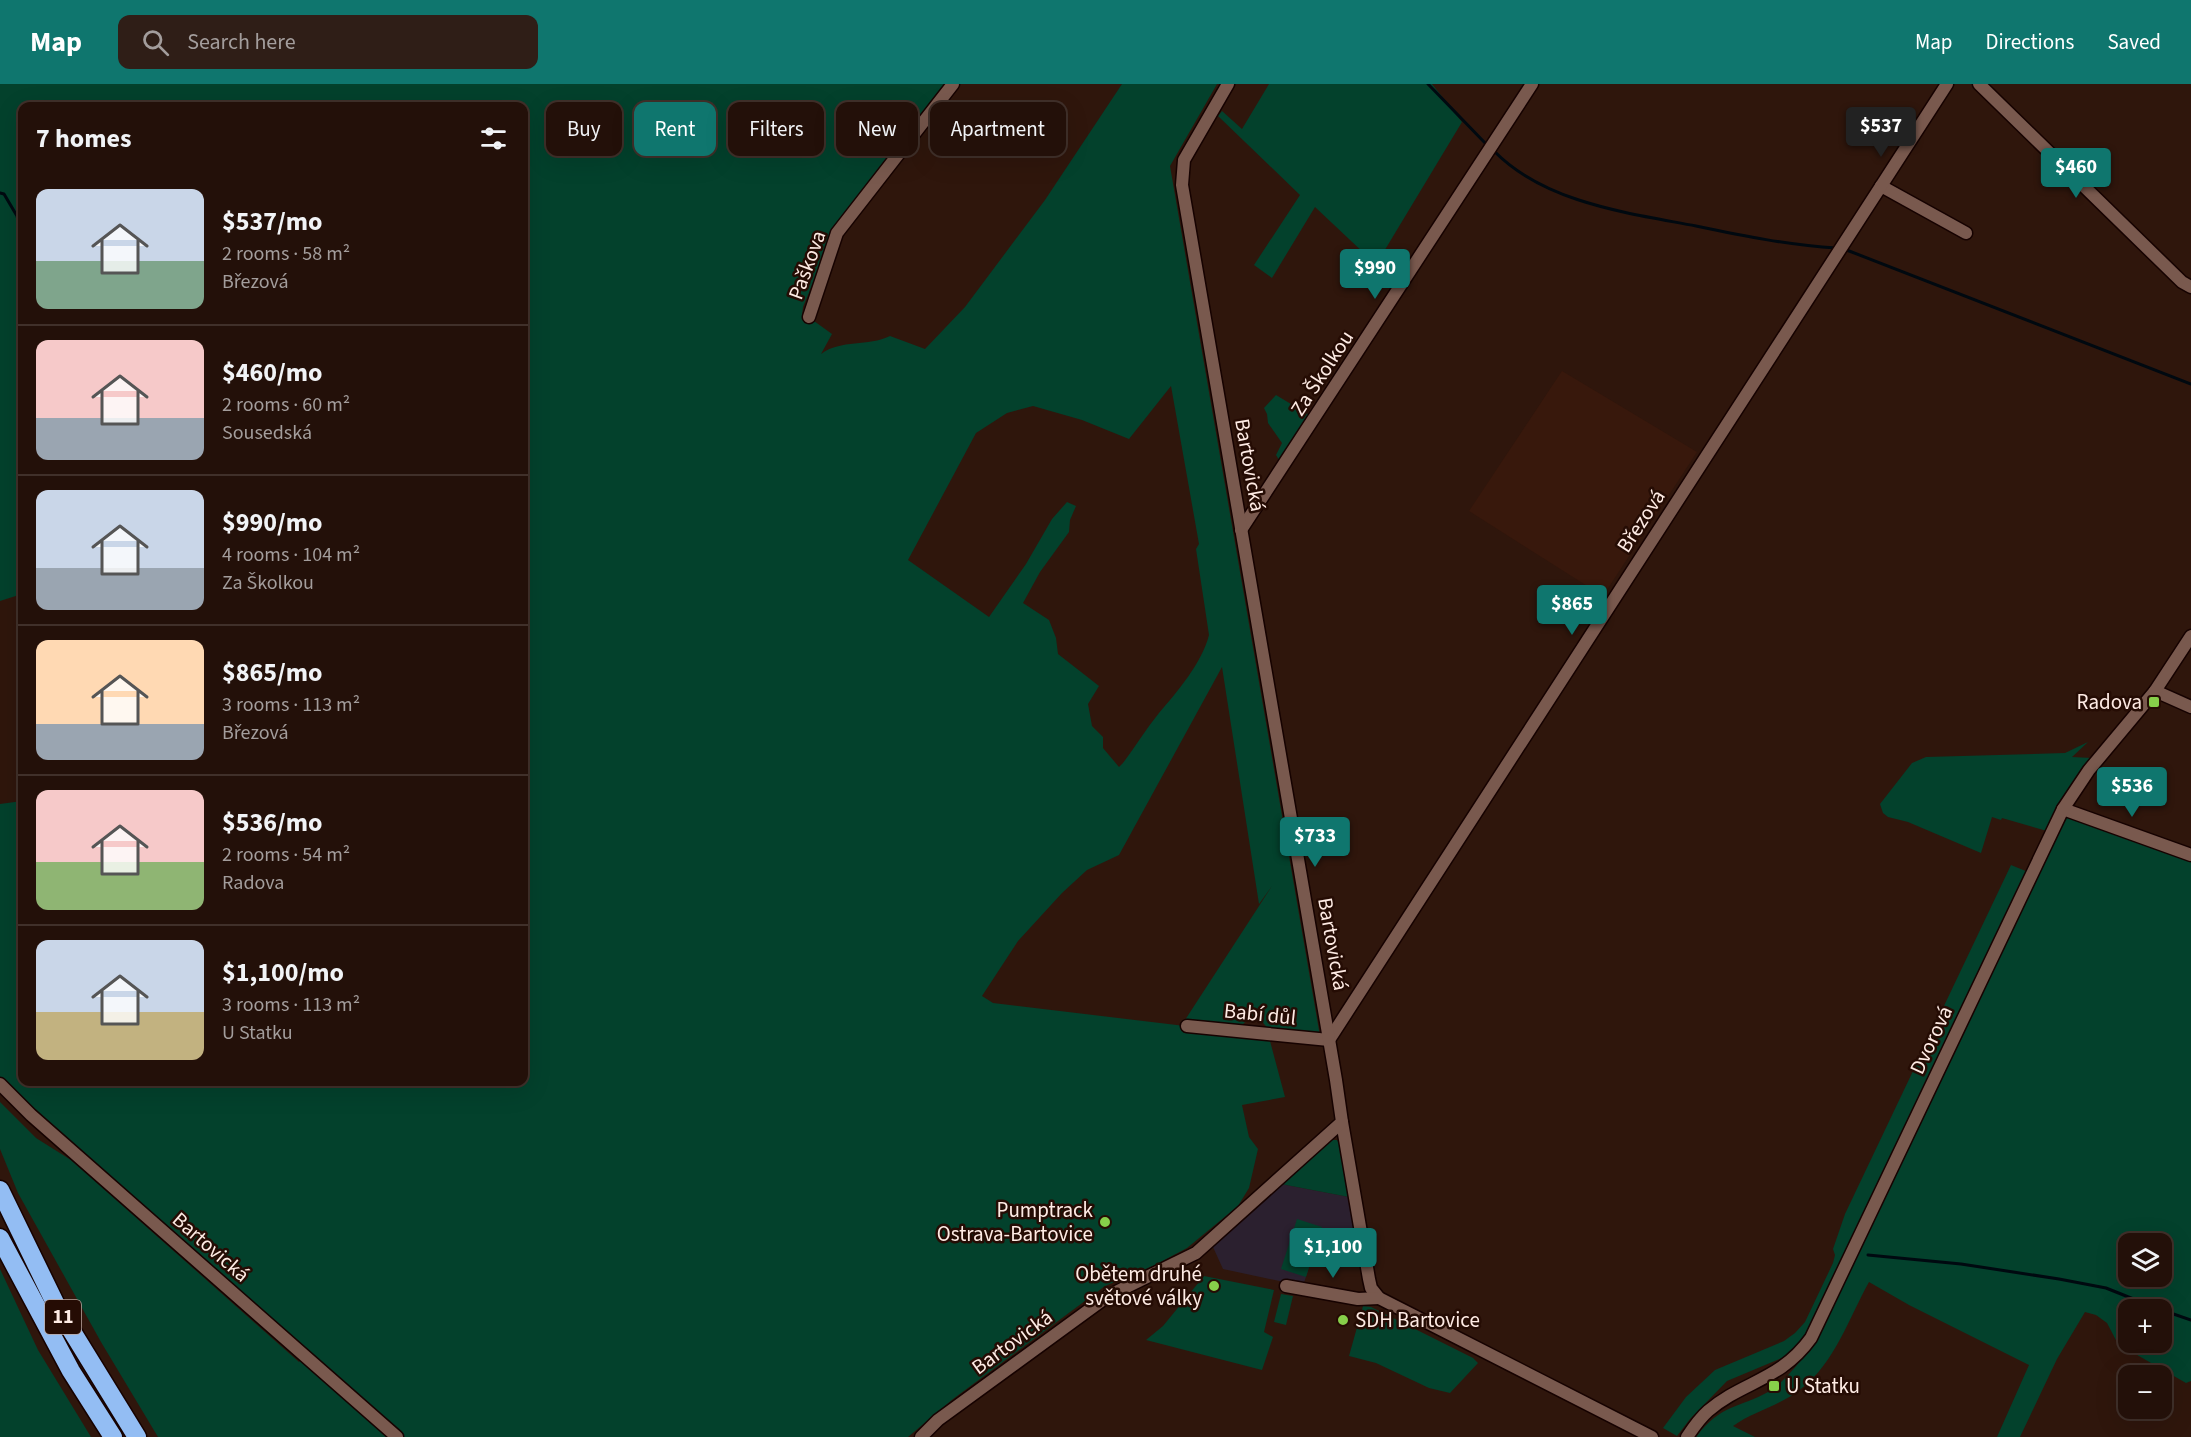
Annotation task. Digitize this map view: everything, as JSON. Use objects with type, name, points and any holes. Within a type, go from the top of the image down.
[{"type":"highway","name":"11","points":[[0,1191],[57,1307],[137,1437]]},
{"type":"highway","name":"11","points":[[0,1238],[66,1361],[113,1437]]},
{"type":"street","name":"Paškova","points":[[809,317],[837,233],[952,84]]},
{"type":"street","name":"Za Školkou","points":[[1241,530],[1532,84]]},
{"type":"street","name":"Březová","points":[[1329,1040],[1947,84]]},
{"type":"street","points":[[1980,84],[2182,282],[2191,287]]},
{"type":"street","name":"Bartovická","points":[[921,1437],[938,1420],[1108,1296],[1196,1253],[1342,1122],[1182,185],[1184,160],[1225,85]]},
{"type":"street","points":[[1881,186],[1966,233]]},
{"type":"street","name":"Dvorová","points":[[1687,1437],[1706,1413],[1729,1396],[1778,1371],[1800,1353],[1811,1338],[2063,809],[2089,770],[2155,691],[2191,636]]},
{"type":"street","points":[[2155,691],[2191,707]]},
{"type":"street","points":[[2063,809],[2191,855]]},
{"type":"street","name":"Babí důl","points":[[1187,1026],[1329,1040]]},
{"type":"street","name":"Bartovická","points":[[0,1084],[31,1115],[398,1437]]},
{"type":"street","points":[[1342,1122],[1369,1279],[1371,1288],[1379,1298],[1652,1437]]},
{"type":"street","points":[[1286,1286],[1358,1299],[1379,1298]]},
{"type":"shaded area","points":[[1562,371],[1697,452],[1603,596],[1469,511]]},
{"type":"shaded area","points":[[1281,1184],[1349,1197],[1357,1245],[1319,1236],[1303,1286],[1223,1269],[1213,1247]]},
{"type":"green space","points":[[0,84],[947,84],[933,102],[930,102],[930,106],[918,122],[918,102],[836,102],[836,156],[891,156],[835,229],[803,307],[802,316],[814,321],[832,334],[821,354],[837,346],[890,336],[925,349],[965,307],[1045,200],[1122,84],[1217,84],[1170,166],[1320,1036],[1269,1030],[1260,1019],[1249,1018],[1240,1027],[1185,1020],[1272,886],[1259,904],[1222,667],[1119,855],[1087,870],[1062,893],[1018,941],[982,996],[993,1003],[1185,1026],[1186,1032],[1270,1041],[1285,1097],[1242,1105],[1249,1137],[1258,1149],[1249,1188],[1238,1206],[1187,1248],[1155,1265],[1105,1286],[953,1399],[908,1437],[158,1437],[101,1342],[18,1193],[0,1149],[0,1102],[36,1138],[71,1160],[299,1362],[305,1350],[0,1084],[0,804],[18,802],[18,1086],[528,1086],[528,102],[18,102],[18,595],[0,601]],"holes":[[[1171,386],[1199,544],[1196,549],[1209,635],[1206,646],[1188,677],[1119,767],[1103,748],[1103,737],[1092,726],[1088,704],[1099,686],[1058,654],[1056,638],[1049,620],[1023,603],[1040,572],[1069,532],[1070,520],[1076,506],[1067,502],[1052,519],[1026,564],[989,617],[908,560],[976,433],[1007,413],[1033,406],[1082,420],[1129,439]]]},
{"type":"green space","points":[[1269,84],[1432,84],[1462,122],[1380,258],[1401,278],[1395,287],[1384,272],[1315,207],[1272,278],[1254,265],[1300,195],[1218,116],[1222,111],[1242,129]]},
{"type":"green space","points":[[1276,395],[1311,416],[1281,463],[1276,455],[1282,443],[1268,423],[1264,408]]},
{"type":"green space","points":[[2088,742],[2072,757],[2092,758],[2072,783],[2047,831],[1992,817],[1981,853],[1908,822],[1888,817],[1883,813],[1880,804],[1912,763],[1926,757],[2065,753]]},
{"type":"green space","points":[[2066,814],[2191,858],[2191,1381],[2186,1383],[2172,1375],[2172,1365],[2155,1365],[2134,1353],[2172,1353],[2172,1299],[2118,1299],[2118,1344],[2107,1323],[2096,1315],[2085,1312],[2057,1359],[2020,1437],[1997,1437],[2029,1365],[1909,1305],[1869,1282],[1832,1353],[1814,1377],[1786,1399],[1733,1426],[1755,1437],[1696,1437],[1722,1412],[1759,1397],[1782,1382],[1817,1340]]},
{"type":"green space","points":[[2011,865],[2028,872],[1953,1025],[1813,1326],[1802,1342],[1784,1357],[1727,1381],[1690,1419],[1677,1436],[1663,1428],[1686,1397],[1715,1370],[1784,1341],[1805,1322],[1833,1263],[1835,1255],[1833,1249],[1845,1214]]},
{"type":"green space","points":[[1331,1140],[1337,1140],[1340,1145],[1349,1197],[1281,1184]]},
{"type":"green space","points":[[1297,1219],[1322,1227],[1306,1277],[1281,1269]]},
{"type":"green space","points":[[0,1269],[38,1350],[91,1437],[0,1437]]},
{"type":"green space","points":[[1204,1276],[1274,1290],[1264,1332],[1273,1337],[1262,1370],[1146,1340],[1163,1326]]},
{"type":"green space","points":[[1281,1294],[1293,1296],[1286,1325],[1274,1322]]},
{"type":"green space","points":[[1363,1306],[1371,1307],[1473,1358],[1478,1363],[1450,1393],[1429,1388],[1376,1363],[1349,1356]]},
{"type":"waterway","points":[[1428,84],[1487,145]]},
{"type":"waterway","points":[[1494,151],[1515,169],[1538,183],[1589,203],[1749,237],[1836,248]]},
{"type":"waterway","points":[[0,193],[4,194],[18,220]]},
{"type":"waterway","points":[[1844,249],[2191,384]]},
{"type":"waterway","points":[[1868,1255],[1961,1264],[2059,1279],[2106,1288],[2134,1299]]},
{"type":"waterway","points":[[2172,1313],[2191,1320]]},
{"type":"place","name":"Radova","points":[[2154,702]]},
{"type":"place","name":"Pumptrack Ostrava-Bartovice","points":[[1105,1222]]},
{"type":"place","name":"Obětem druhé světové války","points":[[1214,1286]]},
{"type":"place","name":"SDH Bartovice","points":[[1343,1320]]},
{"type":"place","name":"U Statku","points":[[1774,1386]]}]
